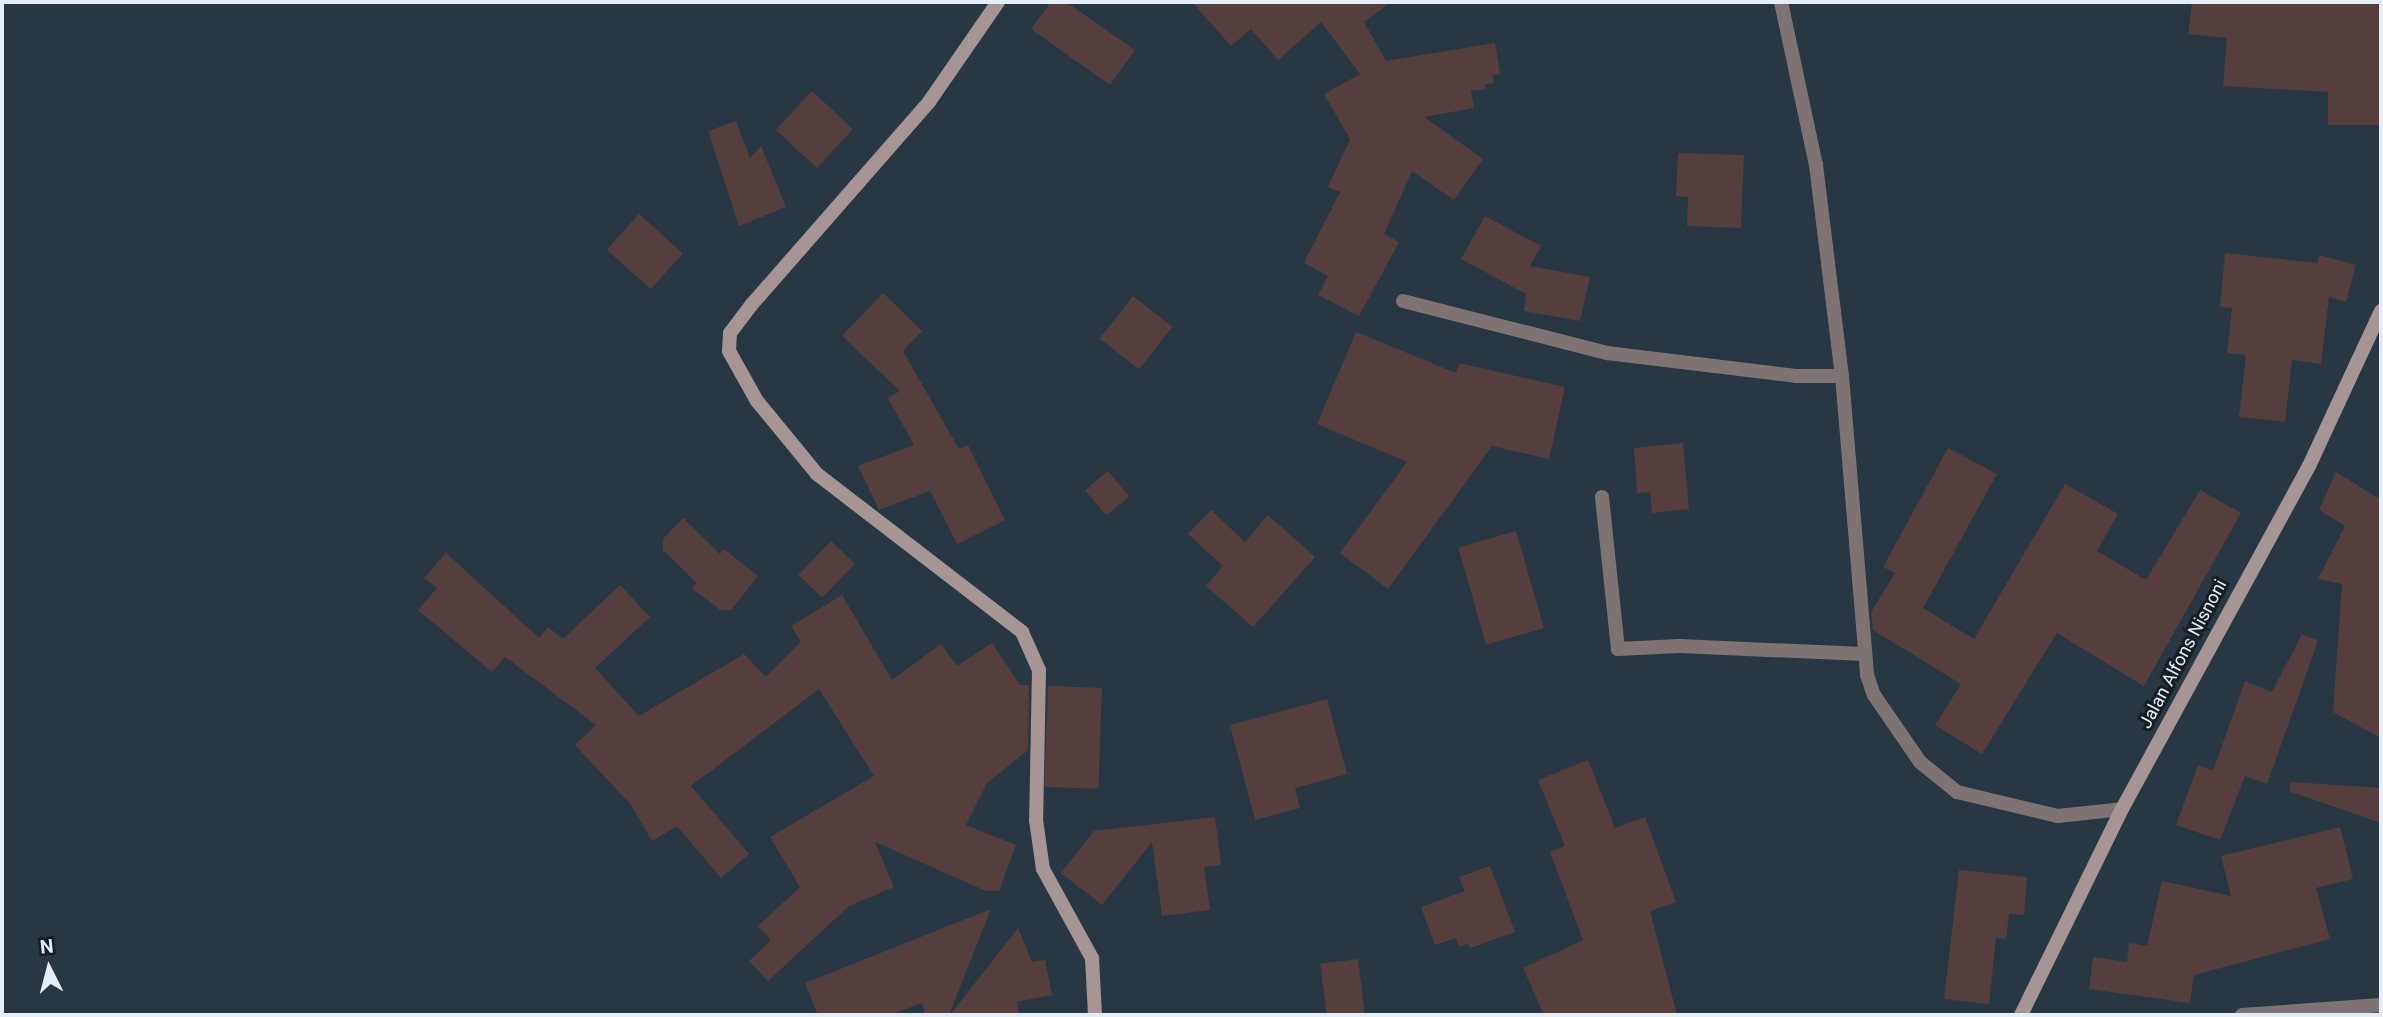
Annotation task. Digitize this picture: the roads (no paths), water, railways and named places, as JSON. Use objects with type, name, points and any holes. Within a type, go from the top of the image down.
[{"type":"street","points":[[998,2],[929,102],[730,333],[729,351],[757,401],[817,474],[1022,632],[1039,670],[1036,820],[1043,869],[1092,958],[1095,1015]]},
{"type":"street","points":[[1781,2],[1816,165],[1842,376],[1866,654],[1874,695],[1920,762],[1957,792],[2058,816],[2122,809]]},
{"type":"street","points":[[1402,302],[1606,353],[1796,376],[1842,376]]},
{"type":"street","name":"Jalan Alfons Nisnoni","points":[[2021,1015],[2122,809],[2309,466],[2381,311]]},
{"type":"street","points":[[1602,497],[1618,649],[1679,646],[1866,654]]},
{"type":"street","points":[[2242,1015],[2381,1005]]}]
